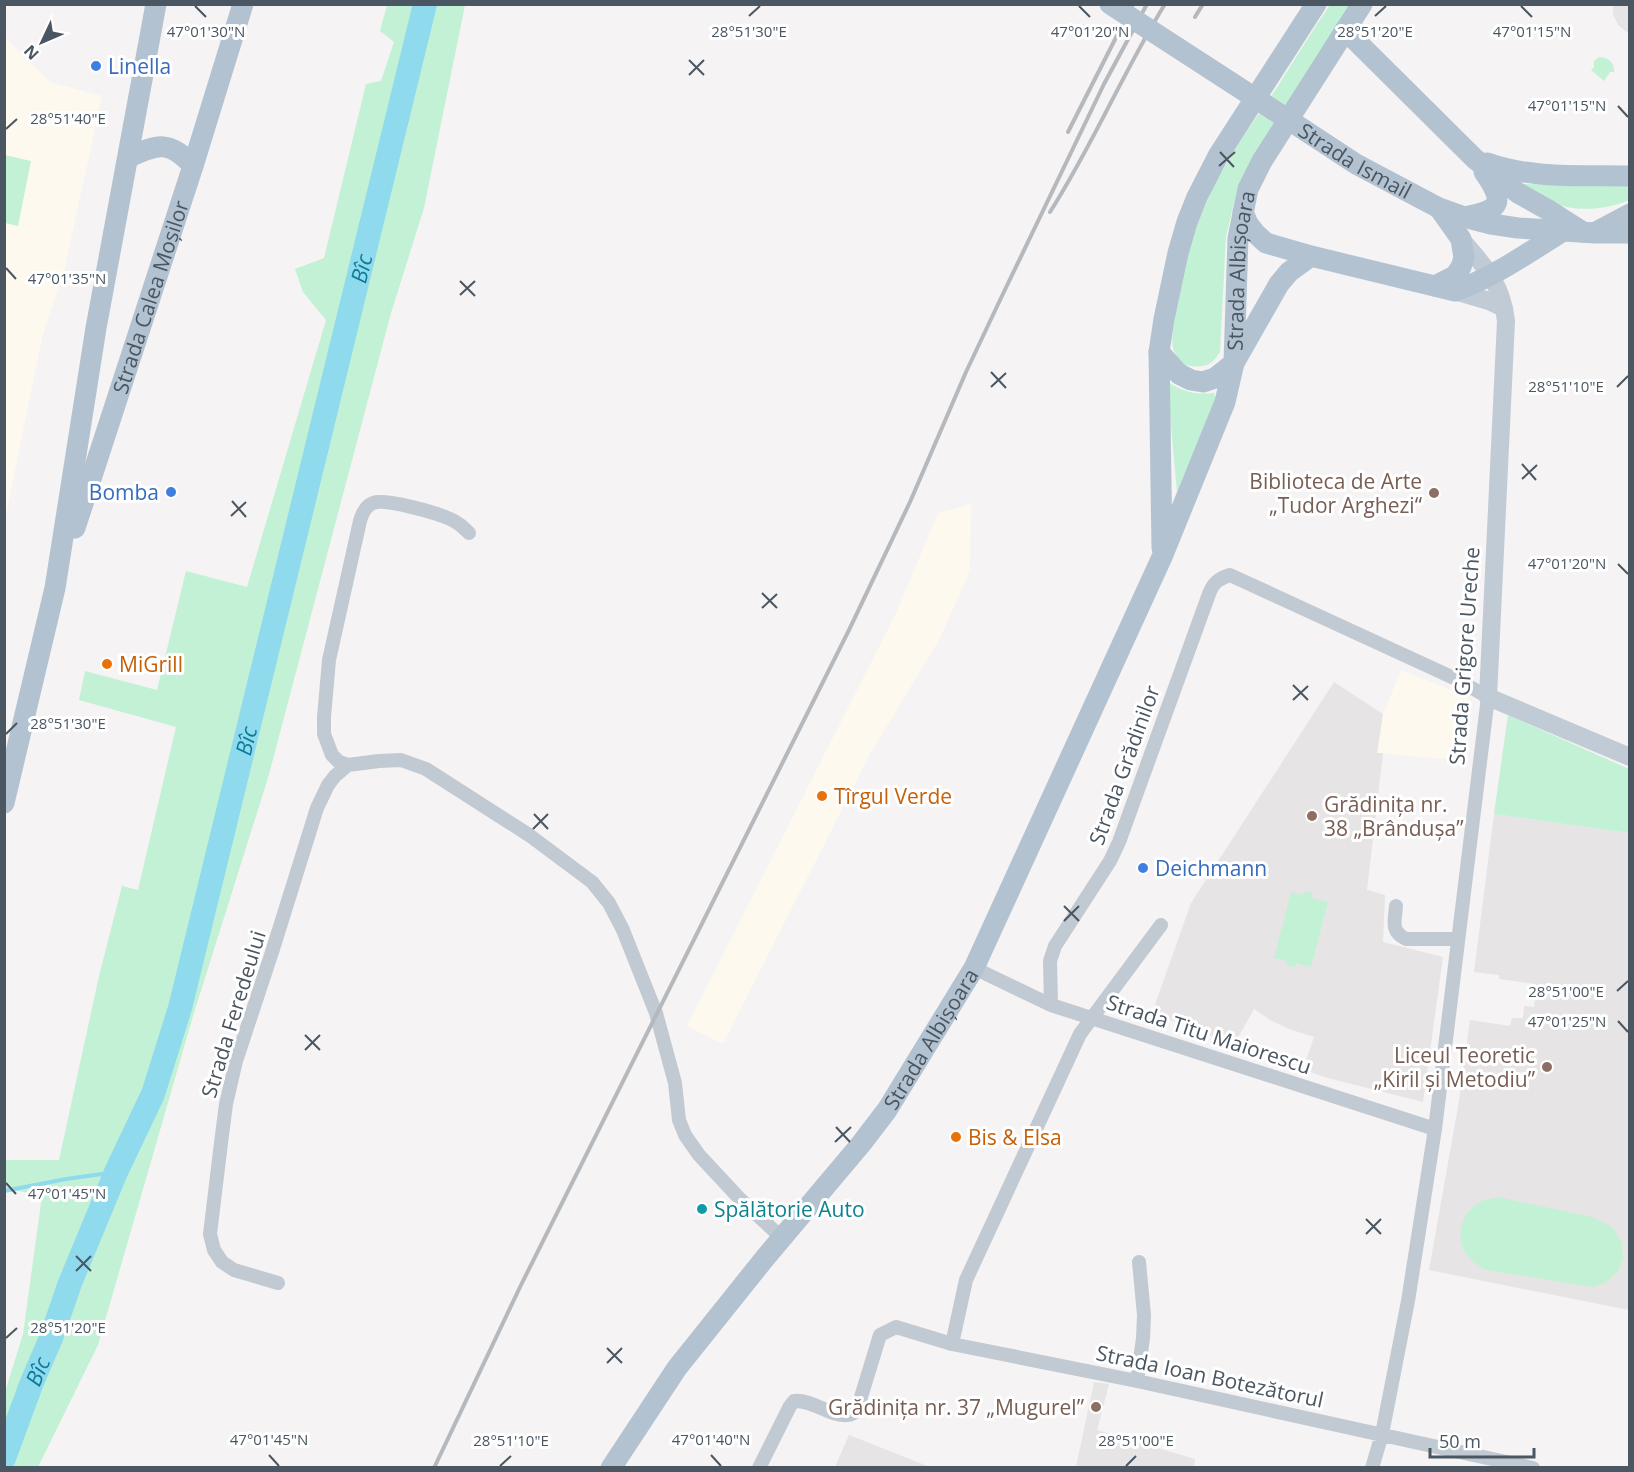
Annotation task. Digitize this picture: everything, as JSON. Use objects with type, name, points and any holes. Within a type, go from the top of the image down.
[{"type":"main road","name":"Strada Calea Moșilor","points":[[4,803],[55,588],[96,328],[156,4]]},
{"type":"main road","name":"Strada Calea Moșilor","points":[[55,588],[193,166],[243,4]]},
{"type":"main road","name":"Strada Ismail","points":[[1110,4],[1356,164],[1439,208],[1491,224],[1518,228],[1629,233]]},
{"type":"main road","name":"Strada Albișoara","points":[[1162,557],[1159,352],[1178,253],[1197,197],[1218,156],[1316,4]]},
{"type":"main road","name":"Strada Albișoara","points":[[612,1467],[677,1368],[887,1110],[974,968],[1162,557],[1225,402],[1234,363],[1238,247],[1248,189],[1262,161],[1362,4]]},
{"type":"main road","points":[[1345,30],[1475,159],[1518,193],[1550,211],[1580,232]]},
{"type":"main road","points":[[129,157],[161,146],[181,153],[193,166]]},
{"type":"main road","points":[[1475,159],[1519,172],[1629,176]]},
{"type":"main road","points":[[1464,217],[1492,209],[1497,196],[1494,187],[1475,159]]},
{"type":"main road","points":[[1439,208],[1461,239],[1464,258],[1461,267],[1445,289]]},
{"type":"main road","points":[[1244,212],[1248,224],[1266,243],[1445,289],[1474,285],[1580,232],[1629,214]]},
{"type":"main road","points":[[1159,352],[1179,374],[1191,380],[1203,382],[1215,378],[1234,363],[1279,284],[1289,272],[1311,256]]},
{"type":"street","name":"Strada Grigore Ureche","points":[[1372,1467],[1382,1434],[1408,1300],[1435,1129],[1488,697],[1506,334],[1502,297],[1491,276],[1461,239]]},
{"type":"street","points":[[1445,289],[1482,299],[1504,308]]},
{"type":"street","points":[[469,533],[452,519],[392,502],[373,503],[363,512],[329,660],[324,734],[332,755],[339,762],[348,765],[379,760],[401,760],[426,769],[529,835],[592,882],[609,903],[623,930],[656,1013],[675,1083],[679,1120],[685,1135],[699,1155],[740,1199],[782,1238]]},
{"type":"street","name":"Strada Grădinilor","points":[[1051,1005],[1050,961],[1055,946],[1115,852],[1209,594],[1213,584],[1220,578],[1230,575],[1456,679],[1488,697]]},
{"type":"street","points":[[1488,697],[1629,757]]},
{"type":"street","name":"Strada Feredeului","points":[[278,1283],[234,1270],[222,1262],[214,1250],[210,1234],[226,1104],[236,1061],[317,808],[334,776],[348,765]]},
{"type":"street","points":[[1396,906],[1394,928],[1398,935],[1406,939],[1458,939]]},
{"type":"street","points":[[952,1344],[966,1280],[1080,1034],[1161,926]]},
{"type":"street","name":"Strada Titu Maiorescu","points":[[974,968],[1051,1005],[1435,1129]]},
{"type":"street","points":[[1137,1382],[1144,1315],[1139,1262]]},
{"type":"street","name":"Strada Ioan Botezătorul","points":[[759,1467],[794,1401],[801,1400],[841,1415],[850,1415],[857,1410],[880,1335],[896,1327],[952,1344],[1533,1467]]},
{"type":"shaded area","points":[[1613,5],[1629,5],[1629,34],[1618,25],[1613,14]]},
{"type":"shaded area","points":[[5,37],[50,82],[102,96],[65,267],[42,338],[5,519]]},
{"type":"shaded area","points":[[971,504],[970,571],[939,640],[870,754],[723,1044],[687,1026],[896,613],[938,513]]},
{"type":"shaded area","points":[[1401,670],[1464,695],[1471,703],[1466,761],[1377,753],[1383,714]]},
{"type":"shaded area","points":[[1334,682],[1383,714],[1377,753],[1383,753],[1367,890],[1385,895],[1383,942],[1443,957],[1423,1102],[1324,1077],[1303,1069],[1314,1037],[1289,1029],[1254,1009],[1234,1045],[1152,1013],[1191,903]]},
{"type":"shaded area","name":"Liceul Teoretic „Kiril și Metodiu”","points":[[1494,814],[1629,833],[1629,1310],[1429,1270],[1458,1107],[1470,1020],[1510,1026],[1512,1018],[1523,1018],[1524,1006],[1534,1007],[1536,984],[1499,979],[1499,975],[1474,972]]},
{"type":"shaded area","name":"Grădinița nr. 37 „Mugurel”","points":[[1094,1382],[1109,1384],[1097,1430],[1195,1459],[1194,1467],[1076,1467]]},
{"type":"shaded area","points":[[849,1435],[930,1467],[835,1467]]},
{"type":"green space","points":[[387,5],[465,5],[424,208],[391,313],[268,778],[193,1016],[98,1345],[38,1467],[5,1467],[5,1392],[23,1334],[42,1196],[5,1188],[5,1160],[59,1160],[99,976],[122,886],[138,890],[176,727],[79,700],[85,671],[157,690],[186,571],[247,587],[326,320],[303,292],[295,269],[324,258],[366,84],[381,81],[394,42],[380,31]]},
{"type":"green space","points":[[1330,5],[1352,5],[1244,176],[1233,207],[1226,236],[1220,352],[1213,361],[1205,366],[1183,365],[1175,353],[1172,335],[1183,270],[1197,225],[1227,162]]},
{"type":"green space","points":[[1599,57],[1610,61],[1614,69],[1614,72],[1610,72],[1604,81],[1591,70],[1594,67],[1594,61]]},
{"type":"green space","points":[[5,155],[31,161],[18,226],[5,223]]},
{"type":"green space","points":[[1522,184],[1629,185],[1629,200],[1613,206],[1568,207],[1550,201]]},
{"type":"green space","points":[[1167,382],[1190,392],[1214,393],[1216,398],[1177,492]]},
{"type":"green space","points":[[1508,715],[1629,769],[1629,833],[1494,814]]},
{"type":"green space","points":[[1304,891],[1313,893],[1312,898],[1328,902],[1311,967],[1296,963],[1295,967],[1286,965],[1287,961],[1274,958],[1291,892],[1303,895]]},
{"type":"green space","points":[[1498,1197],[1592,1217],[1613,1228],[1622,1243],[1623,1258],[1618,1272],[1605,1283],[1592,1287],[1487,1270],[1477,1264],[1463,1248],[1461,1229],[1464,1219],[1470,1210],[1482,1201]]},
{"type":"waterway","name":"Bîc","points":[[4,1458],[70,1283],[116,1172],[153,1094],[180,1008],[425,4]]},
{"type":"waterway","points":[[4,1191],[116,1172]]},
{"type":"railway","points":[[1068,132],[1133,4]]},
{"type":"railway","points":[[434,1468],[521,1285],[849,630],[910,502],[966,372],[1001,298],[1104,84],[1147,4]]},
{"type":"railway","points":[[1050,212],[1066,187],[1165,4]]},
{"type":"railway","points":[[1195,17],[1203,4]]},
{"type":"place","name":"Linella","points":[[96,66]]},
{"type":"place","name":"Bomba","points":[[171,492]]},
{"type":"place","name":"Biblioteca de Arte „Tudor Arghezi“","points":[[1434,493]]},
{"type":"place","name":"MiGrill","points":[[107,664]]},
{"type":"place","name":"Tîrgul Verde","points":[[822,796]]},
{"type":"place","name":"Grădinița nr. 38 „Brândușa”","points":[[1312,816]]},
{"type":"place","name":"Deichmann","points":[[1143,868]]},
{"type":"place","name":"Liceul Teoretic „Kiril și Metodiu”","points":[[1547,1067]]},
{"type":"place","name":"Bis & Elsa","points":[[956,1137]]},
{"type":"place","name":"Spălătorie Auto","points":[[702,1209]]},
{"type":"place","name":"Grădinița nr. 37 „Mugurel”","points":[[1096,1407]]}]
